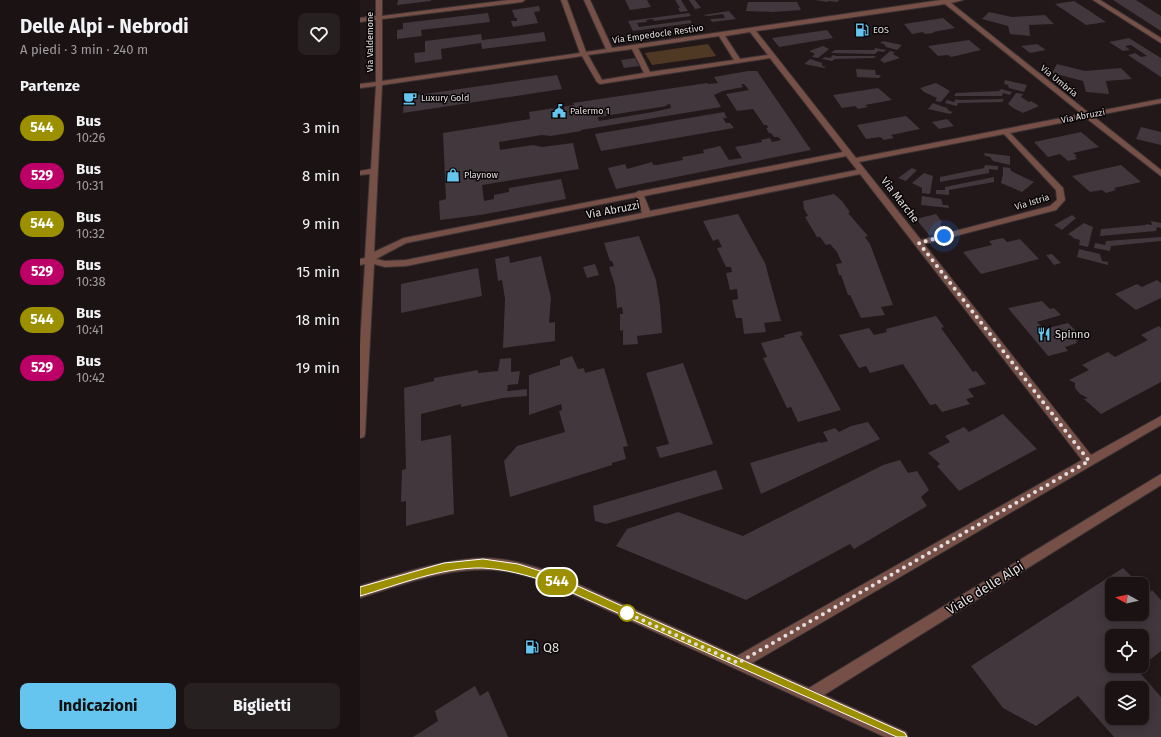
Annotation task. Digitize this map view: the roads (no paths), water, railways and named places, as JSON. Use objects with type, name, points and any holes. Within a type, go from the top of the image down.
[{"type":"street","name":"Via Valdemone","points":[[360,434],[364,261],[373,171],[379,84],[379,0]]},
{"type":"street","points":[[360,20],[522,0]]},
{"type":"street","points":[[564,0],[584,54],[600,82],[772,56]]},
{"type":"street","points":[[587,0],[610,50]]},
{"type":"street","name":"Via Empedocle Restivo","points":[[360,86],[944,1],[960,0]]},
{"type":"street","points":[[1096,0],[1161,41]]},
{"type":"street","name":"Via Umbria","points":[[944,1],[1161,174]]},
{"type":"street","name":"Via Marche","points":[[752,29],[1089,461]]},
{"type":"street","points":[[720,34],[738,61]]},
{"type":"street","points":[[634,46],[648,74]]},
{"type":"street","name":"Via Abruzzi","points":[[855,161],[1161,101]]},
{"type":"street","name":"Via Istria","points":[[919,243],[1053,208],[1062,200],[1060,190],[1005,131]]},
{"type":"street","name":"Via Abruzzi","points":[[364,261],[404,241],[639,193],[848,153]]},
{"type":"street","points":[[360,173],[373,171]]},
{"type":"street","name":"Via Abruzzi","points":[[364,261],[385,264],[406,262],[862,171]]},
{"type":"street","points":[[639,193],[647,214]]},
{"type":"street","points":[[738,663],[1161,420]]},
{"type":"street","name":"Viale delle Alpi","points":[[810,696],[1161,479]]},
{"type":"street","points":[[360,592],[444,568],[464,564],[483,564],[518,568],[550,578],[901,737]]},
{"type":"place","name":"EOS","points":[[862,30]]},
{"type":"place","name":"Luxury Gold","points":[[410,98]]},
{"type":"place","name":"Palermo 1","points":[[559,111]]},
{"type":"place","name":"Playnow","points":[[453,175]]},
{"type":"place","name":"Spinno","points":[[1044,334]]},
{"type":"place","name":"Q8","points":[[532,647]]}]
